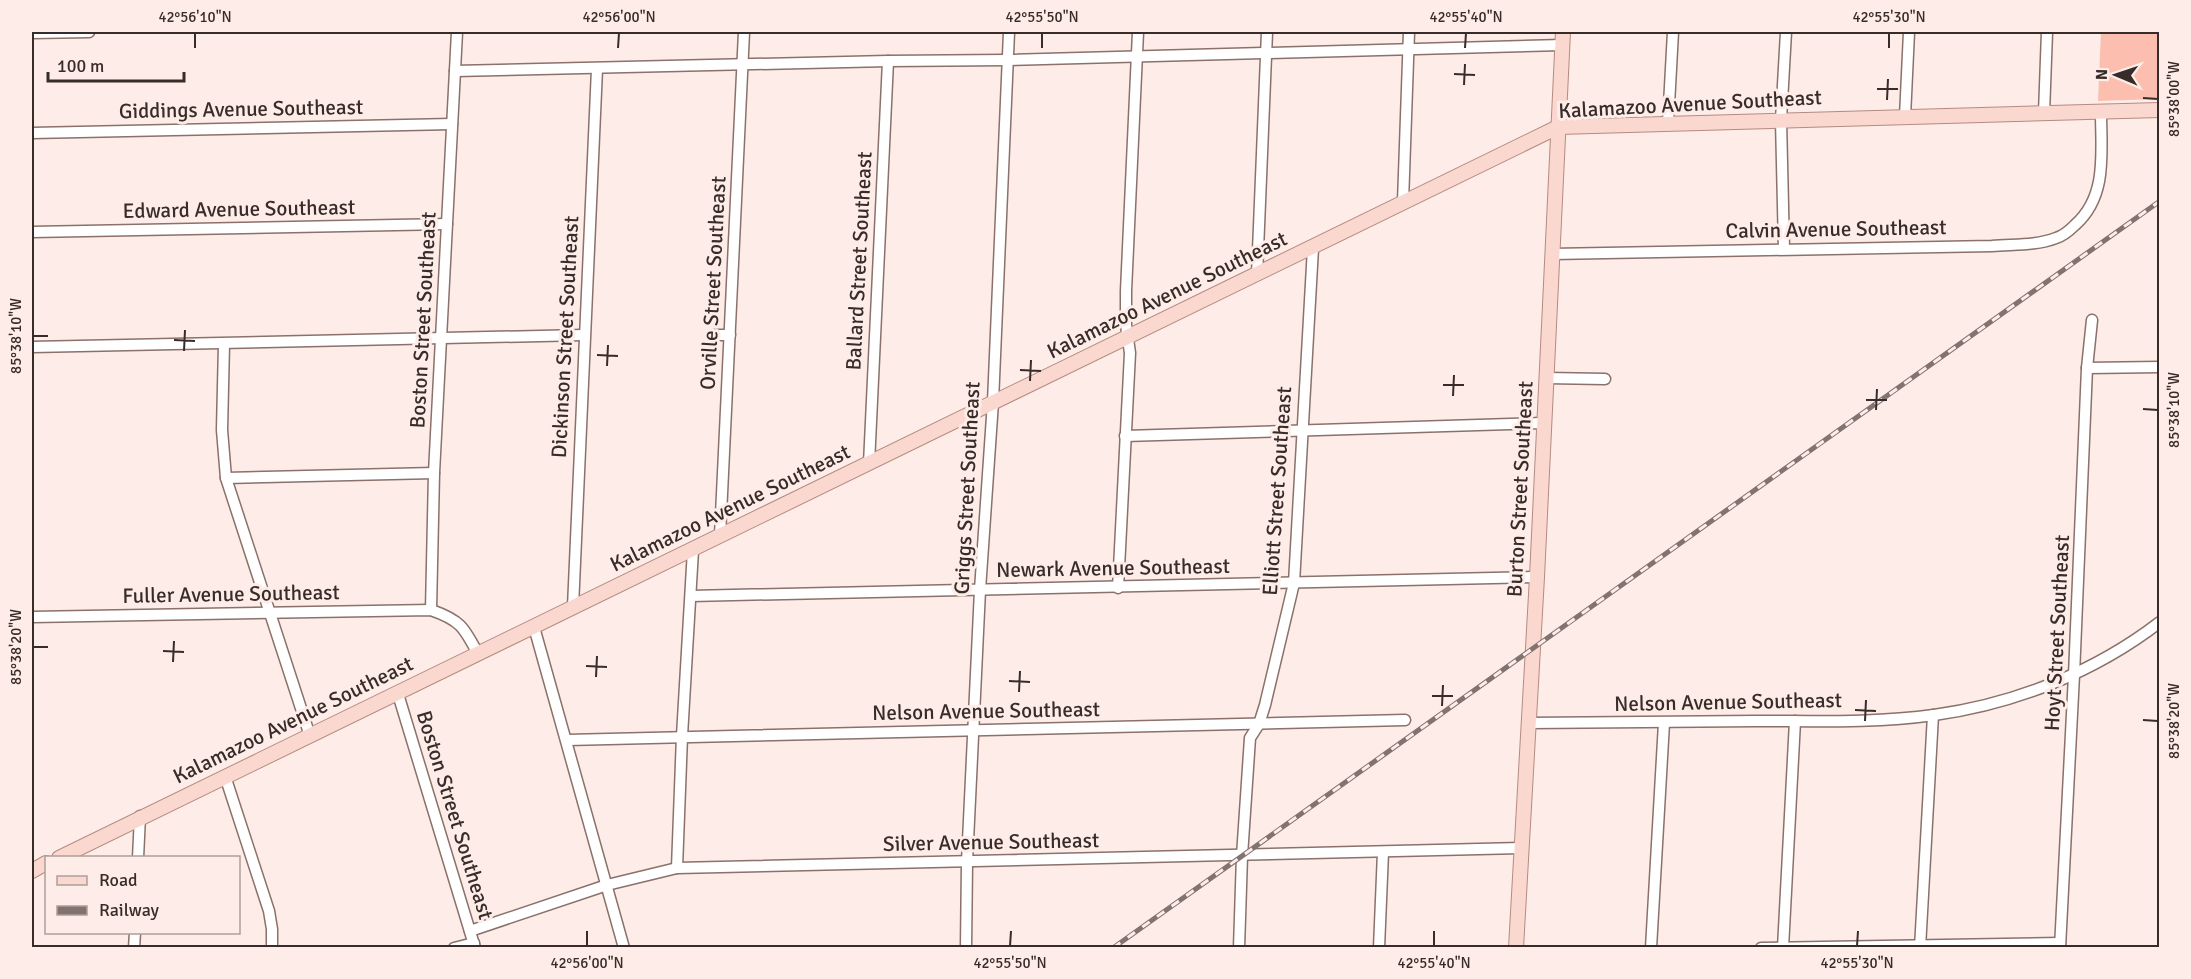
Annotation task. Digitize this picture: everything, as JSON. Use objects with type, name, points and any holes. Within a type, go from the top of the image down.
[{"type":"main road","name":"Burton Street Southeast","points":[[1516,948],[1537,577],[1562,38]]},
{"type":"main road","name":"Kalamazoo Avenue Southeast","points":[[63,856],[102,838],[140,816],[398,694],[1558,127],[2160,110]]},
{"type":"street","points":[[32,33],[89,32]]},
{"type":"street","name":"Boston Street Southeast","points":[[431,610],[434,473],[457,32]]},
{"type":"street","name":"Orville Street Southeast","points":[[720,536],[744,32]]},
{"type":"street","name":"Griggs Street Southeast","points":[[966,948],[967,862],[980,591],[993,402],[1009,32]]},
{"type":"street","points":[[1118,588],[1130,353],[1126,325],[1126,291],[1138,32]]},
{"type":"street","points":[[1257,275],[1267,32]]},
{"type":"street","points":[[1403,202],[1409,32]]},
{"type":"street","points":[[1668,123],[1673,32]]},
{"type":"street","points":[[1784,249],[1781,120],[1786,32]]},
{"type":"street","points":[[1905,117],[1909,32]]},
{"type":"street","points":[[2043,113],[2047,32]]},
{"type":"street","points":[[455,71],[1409,49],[1562,38]]},
{"type":"street","name":"Ballard Street Southeast","points":[[869,464],[888,61]]},
{"type":"street","name":"Dickinson Street Southeast","points":[[573,607],[597,69]]},
{"type":"street","name":"Calvin Avenue Southeast","points":[[1552,254],[1992,246],[2041,242],[2058,238],[2082,219],[2097,193],[2101,176],[2101,112]]},
{"type":"street","name":"Giddings Avenue Southeast","points":[[32,133],[452,123]]},
{"type":"street","name":"Edward Avenue Southeast","points":[[32,232],[447,224]]},
{"type":"street","name":"Elliott Street Southeast","points":[[1239,948],[1242,856],[1250,738],[1259,724],[1265,705],[1294,583],[1312,248]]},
{"type":"street","name":"Hoyt Street Southeast","points":[[2060,945],[2087,368],[2092,320]]},
{"type":"street","points":[[32,347],[584,335]]},
{"type":"street","points":[[715,335],[730,335]]},
{"type":"street","points":[[224,344],[222,430],[226,478],[310,736]]},
{"type":"street","points":[[2087,368],[2160,368]]},
{"type":"street","points":[[1546,378],[1605,379]]},
{"type":"street","points":[[1125,436],[1544,423]]},
{"type":"street","points":[[226,478],[434,473]]},
{"type":"street","points":[[677,868],[693,550]]},
{"type":"street","name":"Newark Avenue Southeast","points":[[691,596],[1537,577]]},
{"type":"street","points":[[431,610],[452,617],[467,633],[478,654]]},
{"type":"street","name":"Fuller Avenue Southeast","points":[[32,617],[431,610]]},
{"type":"street","name":"Nelson Avenue Southeast","points":[[1528,723],[1795,721],[1933,715],[1998,701],[2074,675],[2125,646],[2160,622]]},
{"type":"street","points":[[534,627],[624,948]]},
{"type":"street","name":"Boston Street Southeast","points":[[398,694],[473,941]]},
{"type":"street","points":[[1920,946],[1933,715]]},
{"type":"street","name":"Nelson Avenue Southeast","points":[[567,740],[1405,720]]},
{"type":"street","points":[[1783,947],[1795,721]]},
{"type":"street","points":[[1651,948],[1664,723]]},
{"type":"street","points":[[225,776],[269,911],[272,948]]},
{"type":"street","points":[[138,856],[140,816]]},
{"type":"street","name":"Silver Avenue Southeast","points":[[454,948],[607,885],[677,868],[1521,848]]},
{"type":"street","points":[[1378,948],[1383,852]]},
{"type":"street","points":[[1761,948],[2060,945]]},
{"type":"shaded area","points":[[2101,32],[2159,32],[2159,99],[2098,101]]},
{"type":"railway","points":[[1113,948],[2160,201]]}]
